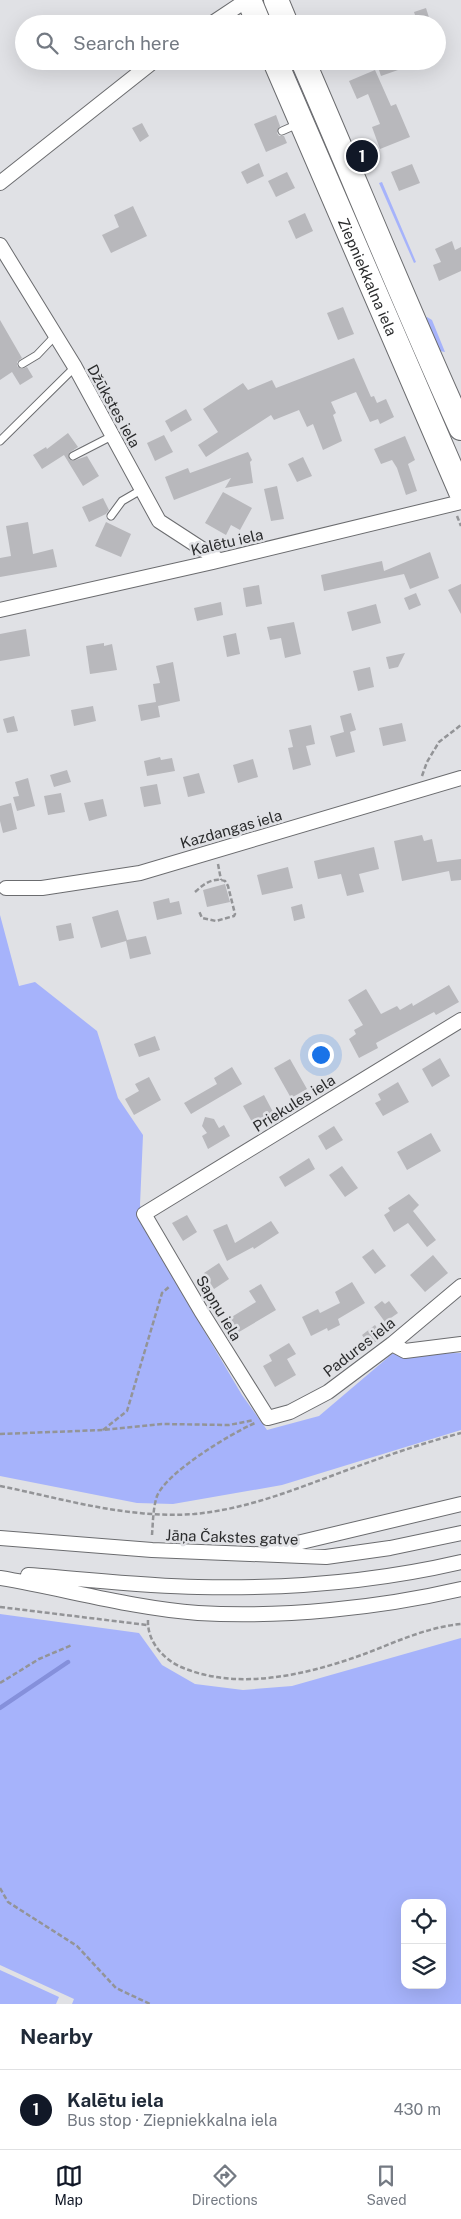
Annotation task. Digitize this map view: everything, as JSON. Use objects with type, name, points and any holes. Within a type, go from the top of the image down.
[{"type":"highway","points":[[248,0],[255,15]]},
{"type":"highway","points":[[276,0],[282,15]]},
{"type":"highway","name":"Ziepniekkalna iela","points":[[277,70],[292,127],[461,492]]},
{"type":"highway","name":"Ziepniekkalna iela","points":[[307,70],[367,207],[416,329],[461,428]]},
{"type":"street","points":[[225,15],[248,0]]},
{"type":"street","points":[[0,183],[143,70]]},
{"type":"street","name":"Džūkstes iela","points":[[0,245],[75,367],[159,522],[219,560]]},
{"type":"street","name":"Kalētu iela","points":[[0,610],[461,502]]},
{"type":"street","name":"Kazdangas iela","points":[[6,888],[42,888],[140,873],[461,778]]},
{"type":"street","name":"Priekules iela","points":[[144,1214],[461,1020]]},
{"type":"street","name":"Sapņu iela","points":[[144,1214],[258,1405],[268,1418]]},
{"type":"street","name":"Padures iela","points":[[268,1418],[290,1412],[328,1392],[392,1344],[461,1286]]},
{"type":"street","points":[[392,1344],[406,1351],[461,1344]]},
{"type":"street","points":[[257,1553],[461,1504]]},
{"type":"street","name":"Jāņa Čakstes gatve","points":[[0,1538],[152,1550],[326,1557],[390,1548],[461,1533]]},
{"type":"street","points":[[0,1574],[198,1587],[309,1585],[389,1576],[461,1562]]},
{"type":"street","points":[[0,1578],[152,1608],[198,1613],[278,1613],[374,1605],[461,1589]]},
{"type":"street","points":[[429,1596],[461,1594]]},
{"type":"lane","points":[[22,364],[37,355],[55,336]]},
{"type":"lane","points":[[0,441],[75,367]]},
{"type":"lane","points":[[73,456],[112,436]]},
{"type":"lane","points":[[111,516],[122,501],[141,490]]},
{"type":"path","points":[[417,792],[426,762],[439,742],[461,725]]},
{"type":"path","points":[[194,892],[210,881],[220,879],[225,881],[235,914],[234,916],[216,920],[202,918],[199,911]]},
{"type":"path","points":[[103,1430],[127,1411],[162,1294],[181,1276]]},
{"type":"path","points":[[0,1434],[103,1430],[162,1424],[229,1424],[268,1418]]},
{"type":"path","points":[[152,1535],[158,1495],[168,1479],[181,1468],[250,1426],[268,1418]]},
{"type":"path","points":[[0,1486],[94,1507],[154,1514],[194,1514],[267,1500],[410,1448],[461,1433]]},
{"type":"path","points":[[0,1607],[148,1625]]},
{"type":"path","points":[[148,1616],[148,1625],[159,1651],[172,1663],[191,1671],[213,1676],[242,1679],[268,1678],[331,1665],[423,1631],[461,1624]]},
{"type":"path","points":[[0,1683],[39,1659],[72,1645]]},
{"type":"path","points":[[0,1888],[8,1902],[77,1946],[116,1988],[150,2004]]},
{"type":"shaded area","points":[[286,70],[297,70],[351,201],[344,203]]},
{"type":"shaded area","points":[[382,182],[416,262],[414,263],[379,183]]},
{"type":"shaded area","points":[[427,317],[432,320],[445,352],[440,351],[424,320]]},
{"type":"shaded area","points":[[0,915],[19,986],[35,982],[97,1031],[118,1098],[143,1135],[140,1205],[147,1234],[242,1395],[267,1430],[319,1416],[392,1354],[461,1353],[461,1430],[282,1485],[173,1504],[137,1503],[0,1476]]},
{"type":"shaded area","points":[[0,1614],[139,1633],[162,1665],[195,1684],[243,1690],[292,1686],[461,1638],[461,2004],[72,2004],[74,1999],[0,1965]]},
{"type":"shaded area","points":[[0,1970],[59,1997],[56,2004],[0,2004]]},
{"type":"building","points":[[426,8],[428,15],[415,15],[414,12]]},
{"type":"building","points":[[375,70],[391,106],[396,104],[410,137],[380,149],[372,127],[380,124],[368,94],[357,99],[349,81]]},
{"type":"building","points":[[379,70],[398,70],[381,76]]},
{"type":"building","points":[[276,115],[280,126],[277,133],[279,136],[284,136],[287,143],[266,152],[254,124]]},
{"type":"building","points":[[142,123],[149,136],[140,142],[132,128]]},
{"type":"building","points":[[259,163],[264,176],[247,184],[241,172]]},
{"type":"building","points":[[412,164],[420,183],[399,191],[391,172]]},
{"type":"building","points":[[287,172],[295,188],[276,197],[268,181]]},
{"type":"building","points":[[133,206],[147,236],[111,253],[102,235],[119,227],[114,215]]},
{"type":"building","points":[[305,213],[313,231],[296,239],[288,221]]},
{"type":"building","points":[[452,241],[455,250],[461,247],[461,271],[439,281],[433,265],[441,262],[435,249]]},
{"type":"building","points":[[343,307],[354,334],[338,340],[327,313]]},
{"type":"building","points":[[0,320],[22,358],[17,362],[17,366],[22,369],[27,367],[33,377],[20,385],[12,372],[0,380]]},
{"type":"building","points":[[354,358],[371,397],[374,396],[377,403],[386,399],[394,417],[380,424],[378,419],[370,422],[356,392],[331,402],[336,413],[333,415],[342,441],[323,450],[313,424],[307,427],[299,410],[274,420],[271,415],[206,457],[198,445],[218,432],[203,409],[243,383],[248,390],[272,380],[276,388]]},
{"type":"building","points":[[186,409],[192,420],[171,432],[165,421]]},
{"type":"building","points":[[68,433],[78,447],[69,453],[69,459],[73,461],[87,456],[99,476],[83,486],[64,455],[42,469],[33,455],[46,447],[47,449]]},
{"type":"building","points":[[164,435],[173,452],[155,461],[147,443]]},
{"type":"building","points":[[405,436],[415,460],[408,464],[417,491],[406,495],[397,468],[392,460],[381,464],[374,449]]},
{"type":"building","points":[[248,452],[252,460],[250,462],[253,483],[225,488],[231,478],[174,500],[165,477],[188,468],[190,473]]},
{"type":"building","points":[[303,457],[312,476],[297,482],[288,464]]},
{"type":"building","points":[[277,486],[284,519],[271,521],[264,489]]},
{"type":"building","points":[[223,492],[252,508],[240,530],[231,525],[226,535],[205,523]]},
{"type":"building","points":[[103,498],[109,510],[106,514],[89,522],[82,507]]},
{"type":"building","points":[[28,522],[33,554],[53,549],[57,567],[0,577],[0,558],[11,556],[6,526]]},
{"type":"building","points":[[106,522],[131,534],[121,557],[95,546]]},
{"type":"building","points":[[430,552],[439,578],[410,589],[404,574],[324,591],[321,575],[382,561],[384,571]]},
{"type":"building","points":[[461,584],[461,614],[448,590]]},
{"type":"building","points":[[259,585],[262,604],[246,607],[243,588]]},
{"type":"building","points":[[416,593],[421,605],[409,610],[404,598]]},
{"type":"building","points":[[221,602],[223,615],[197,621],[194,608]]},
{"type":"building","points":[[376,604],[381,623],[352,631],[347,612]]},
{"type":"building","points":[[294,622],[301,654],[285,658],[281,638],[270,640],[267,627]]},
{"type":"building","points":[[26,629],[30,656],[0,661],[0,634]]},
{"type":"building","points":[[236,633],[240,654],[227,657],[223,636]]},
{"type":"building","points":[[104,643],[104,646],[112,644],[117,670],[90,674],[86,646]]},
{"type":"building","points":[[405,653],[398,667],[389,669],[386,657]]},
{"type":"building","points":[[173,662],[180,701],[158,706],[160,717],[141,721],[138,705],[156,702],[153,684],[160,683],[156,666]]},
{"type":"building","points":[[370,667],[374,687],[358,691],[353,671]]},
{"type":"building","points":[[93,706],[96,721],[74,726],[71,710]]},
{"type":"building","points":[[351,713],[356,730],[350,732],[355,752],[336,757],[330,736],[344,732],[340,716]]},
{"type":"building","points":[[14,716],[18,731],[7,733],[3,719]]},
{"type":"building","points":[[402,723],[406,741],[383,746],[379,728]]},
{"type":"building","points":[[311,725],[315,744],[306,746],[311,765],[293,770],[288,748],[293,747],[289,730]]},
{"type":"building","points":[[160,757],[161,760],[172,758],[175,771],[147,776],[144,761]]},
{"type":"building","points":[[253,759],[258,777],[238,783],[233,765]]},
{"type":"building","points":[[67,770],[71,782],[54,787],[50,775]]},
{"type":"building","points":[[199,773],[205,793],[188,797],[183,777]]},
{"type":"building","points":[[28,778],[35,806],[17,811],[13,797],[19,796],[15,782]]},
{"type":"building","points":[[157,784],[161,804],[144,807],[140,787]]},
{"type":"building","points":[[61,793],[65,812],[48,815],[44,796]]},
{"type":"building","points":[[103,799],[107,816],[89,821],[84,803]]},
{"type":"building","points":[[11,803],[17,829],[3,833],[0,821],[0,806]]},
{"type":"building","points":[[422,835],[424,841],[432,839],[437,862],[461,859],[461,880],[451,881],[449,871],[402,881],[394,841]]},
{"type":"building","points":[[374,847],[379,869],[359,874],[364,892],[347,896],[341,874],[318,879],[314,861]]},
{"type":"building","points":[[288,867],[293,888],[262,895],[257,875]]},
{"type":"building","points":[[225,884],[230,902],[207,907],[203,890]]},
{"type":"building","points":[[169,898],[170,903],[179,901],[182,914],[157,920],[153,902]]},
{"type":"building","points":[[302,904],[305,918],[294,921],[291,907]]},
{"type":"building","points":[[118,910],[127,940],[146,936],[151,954],[130,959],[126,941],[101,948],[92,917]]},
{"type":"building","points":[[71,923],[74,938],[59,941],[56,926]]},
{"type":"building","points":[[449,985],[459,1002],[436,1015],[434,1012],[376,1043],[378,1048],[359,1058],[349,1039],[356,1034],[354,1030],[363,1025],[348,1000],[366,989],[381,1014],[397,1006],[400,1010],[412,1003],[413,1006]]},
{"type":"building","points":[[155,1036],[160,1050],[139,1057],[134,1044]]},
{"type":"building","points":[[440,1058],[450,1076],[432,1087],[422,1069]]},
{"type":"building","points":[[290,1059],[307,1089],[291,1098],[274,1068]]},
{"type":"building","points":[[232,1067],[242,1084],[191,1114],[184,1103],[217,1084],[214,1078]]},
{"type":"building","points":[[149,1077],[161,1100],[134,1115],[125,1099],[139,1091],[135,1084]]},
{"type":"building","points":[[398,1082],[409,1102],[383,1116],[375,1103],[381,1100],[378,1094]]},
{"type":"building","points":[[264,1095],[273,1112],[252,1122],[243,1106]]},
{"type":"building","points":[[205,1117],[214,1119],[219,1128],[224,1125],[230,1136],[208,1149],[202,1136],[207,1133],[202,1126]]},
{"type":"building","points":[[334,1126],[343,1140],[326,1150],[318,1136]]},
{"type":"building","points":[[431,1133],[441,1151],[407,1170],[397,1152]]},
{"type":"building","points":[[309,1158],[315,1169],[285,1187],[279,1177]]},
{"type":"building","points":[[342,1166],[358,1188],[345,1197],[329,1175]]},
{"type":"building","points":[[409,1194],[419,1205],[413,1211],[436,1240],[427,1247],[408,1223],[394,1232],[384,1215],[390,1211],[388,1208]]},
{"type":"building","points":[[187,1215],[197,1232],[183,1241],[172,1223]]},
{"type":"building","points":[[271,1221],[279,1233],[254,1249],[253,1247],[227,1261],[213,1230],[227,1224],[235,1243]]},
{"type":"building","points":[[373,1249],[386,1266],[375,1274],[362,1257]]},
{"type":"building","points":[[433,1255],[448,1273],[425,1292],[410,1275]]},
{"type":"building","points":[[219,1263],[229,1279],[214,1289],[204,1273]]},
{"type":"building","points":[[352,1282],[365,1303],[338,1319],[340,1325],[328,1331],[327,1328],[311,1336],[302,1317],[318,1309],[320,1313],[340,1303],[335,1292]]},
{"type":"building","points":[[261,1284],[276,1310],[239,1332],[230,1318],[256,1302],[249,1291]]},
{"type":"building","points":[[382,1301],[385,1304],[389,1301],[398,1313],[385,1322],[374,1307]]},
{"type":"building","points":[[375,1325],[383,1336],[370,1346],[362,1335]]},
{"type":"building","points":[[289,1343],[296,1354],[287,1359],[296,1375],[275,1387],[263,1366],[272,1361],[269,1355]]},
{"type":"waterway","points":[[0,1708],[68,1662]]},
{"type":"place","name":"Kalētu iela","points":[[362,156]]}]
